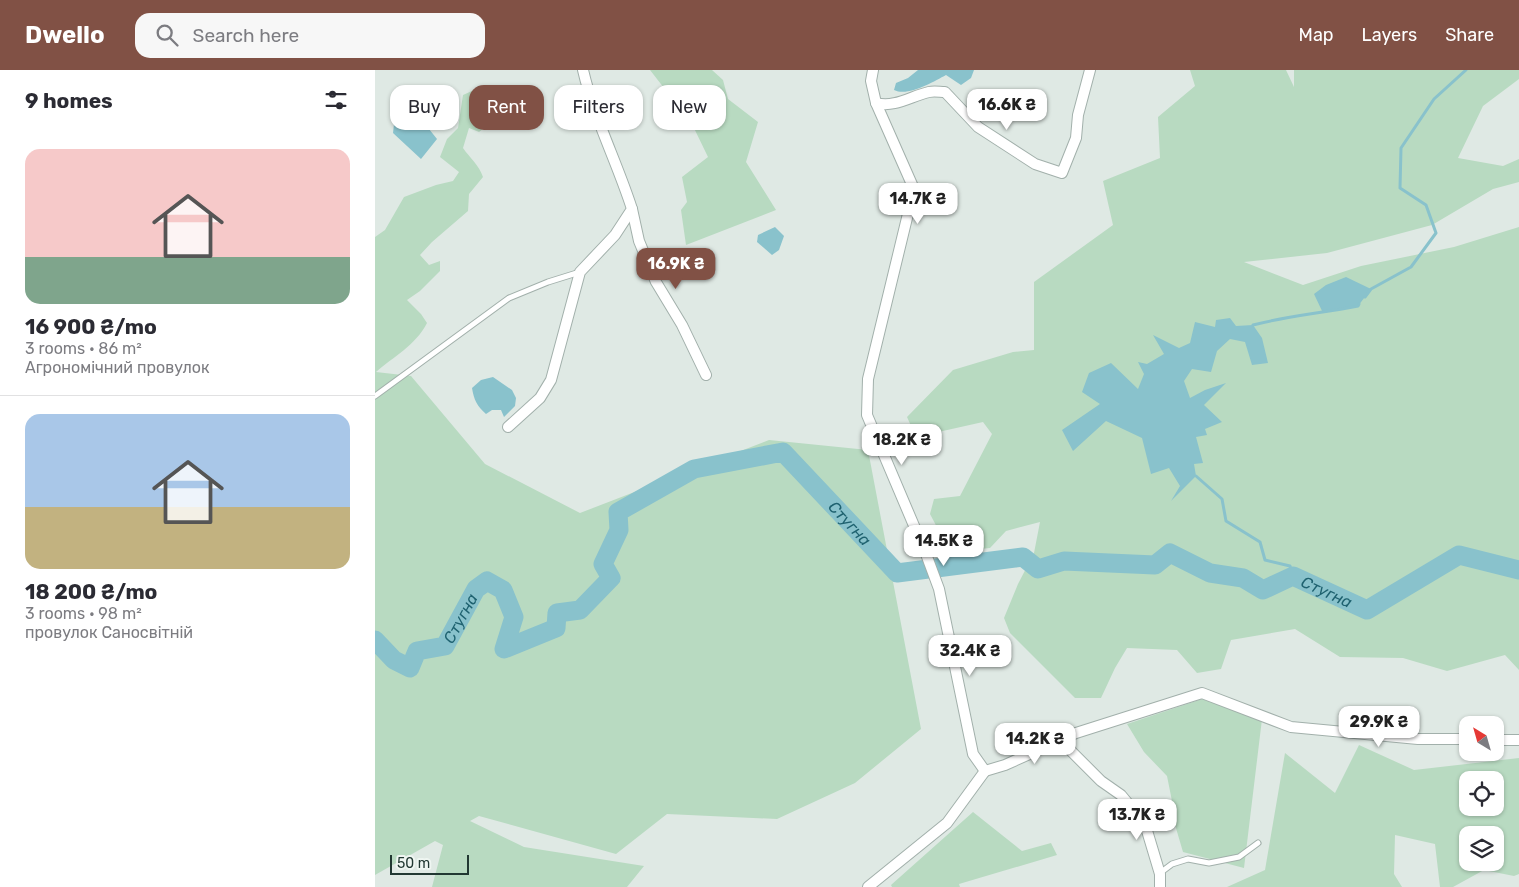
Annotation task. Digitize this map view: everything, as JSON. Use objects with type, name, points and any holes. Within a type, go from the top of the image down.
[{"type":"street","points":[[583,70],[589,94],[624,182],[639,241],[656,282],[682,325],[706,375]]},
{"type":"street","points":[[873,70],[871,82],[876,103],[914,189],[868,379],[867,415],[939,589],[973,754],[985,771]]},
{"type":"street","points":[[876,103],[882,105],[896,103],[931,92],[945,92],[977,127],[1035,164],[1061,173],[1077,138],[1078,115],[1090,70]]},
{"type":"street","points":[[508,427],[540,398],[551,380],[580,272],[615,235],[632,209]]},
{"type":"street","points":[[868,887],[947,822],[985,771],[1005,765],[1076,733],[1202,694],[1291,727],[1418,739],[1459,740]]},
{"type":"street","points":[[1060,740],[1101,781],[1121,795],[1145,824],[1160,874],[1159,887]]},
{"type":"street","points":[[1504,740],[1519,740]]},
{"type":"lane","points":[[375,396],[509,298],[548,282],[580,272]]},
{"type":"lane","points":[[1160,874],[1171,864],[1188,860],[1209,863],[1239,857],[1259,843]]},
{"type":"green space","points":[[650,70],[712,70],[723,80],[724,85],[662,85]]},
{"type":"green space","points":[[1190,70],[1286,70],[1294,87],[1294,70],[1519,70],[1519,79],[1483,106],[1458,158],[1503,166],[1519,159],[1519,182],[1493,189],[1432,225],[1327,253],[1244,262],[1303,285],[1361,266],[1454,247],[1519,227],[1519,670],[1505,655],[1447,671],[1403,658],[1340,657],[1295,629],[1231,640],[1221,669],[1197,673],[1177,650],[1127,648],[1101,698],[1075,698],[1010,633],[1004,618],[1018,584],[1034,553],[1040,522],[1006,531],[990,548],[950,552],[930,514],[934,499],[960,496],[992,434],[983,422],[916,437],[907,417],[953,370],[1013,352],[1034,350],[1034,282],[1113,225],[1103,181],[1160,158],[1158,117],[1195,86]]},
{"type":"green space","points":[[726,91],[728,99],[758,122],[746,162],[776,210],[686,245],[681,210],[687,202],[682,177],[708,157],[695,130],[726,130]]},
{"type":"green space","points":[[469,92],[469,128],[463,148],[477,165],[483,177],[469,194],[468,211],[420,255],[429,265],[440,261],[440,271],[420,291],[407,300],[427,323],[411,344],[376,372],[411,376],[485,464],[580,513],[769,440],[868,450],[921,729],[855,783],[777,819],[667,814],[616,854],[479,816],[470,821],[524,847],[644,866],[627,887],[432,887],[443,845],[435,841],[375,875],[375,237],[385,230],[404,197],[453,181],[459,172],[440,157],[447,139],[456,130],[459,130],[463,95]]},
{"type":"green space","points":[[1202,699],[1262,719],[1244,868],[1183,852],[1173,818],[1167,776],[1144,752],[1127,724]]},
{"type":"green space","points":[[1359,745],[1414,770],[1519,758],[1519,874],[1514,876],[1489,871],[1504,871],[1504,826],[1459,826],[1459,871],[1482,871],[1453,887],[1440,887],[1435,844],[1395,835],[1394,874],[1402,887],[1227,887],[1265,870],[1285,753],[1335,793]]},
{"type":"green space","points":[[973,812],[1022,851],[1051,843],[1057,855],[959,884],[960,887],[892,887],[891,885]]},
{"type":"water","points":[[918,70],[974,70],[971,78],[961,85],[946,75],[928,85],[913,90],[900,92],[894,90],[896,83],[908,78]]},
{"type":"water","points":[[393,130],[430,130],[437,139],[421,159],[393,133]]},
{"type":"water","points":[[775,227],[784,236],[779,250],[772,255],[757,242],[758,235]]},
{"type":"water","points":[[1346,277],[1371,289],[1358,306],[1323,313],[1314,294],[1326,285]]},
{"type":"water","points":[[1230,318],[1236,326],[1253,325],[1262,338],[1268,363],[1252,365],[1245,342],[1230,339],[1217,351],[1211,372],[1192,369],[1184,381],[1190,398],[1205,390],[1226,383],[1204,405],[1222,422],[1205,429],[1207,435],[1196,437],[1203,463],[1194,464],[1196,476],[1171,501],[1180,486],[1169,468],[1151,474],[1142,438],[1106,421],[1073,451],[1062,430],[1100,404],[1082,392],[1089,373],[1111,363],[1138,389],[1144,374],[1138,362],[1147,364],[1164,354],[1153,335],[1179,348],[1190,343],[1195,322],[1215,327],[1216,320]]},
{"type":"water","points":[[493,377],[512,390],[516,398],[515,406],[504,417],[501,410],[492,410],[486,414],[478,405],[474,396],[472,388],[481,380]]},
{"type":"waterway","points":[[1365,297],[1371,289],[1411,267],[1436,233],[1426,205],[1400,188],[1401,148],[1434,99],[1466,70]]},
{"type":"waterway","points":[[1253,325],[1358,306],[1359,304]]},
{"type":"waterway","name":"Стугна","points":[[375,640],[394,660],[410,668],[417,651],[445,646],[476,589],[487,581],[503,590],[514,617],[504,649],[556,628],[557,613],[580,610],[611,578],[603,564],[619,530],[618,512],[694,469],[783,452],[897,573],[1023,557],[1038,569],[1064,561],[1155,565],[1170,553],[1210,573],[1243,578],[1263,590],[1293,576],[1367,610],[1459,555],[1519,570]]},
{"type":"waterway","points":[[1196,476],[1222,499],[1226,521],[1260,542],[1265,560],[1290,566],[1293,576]]}]
